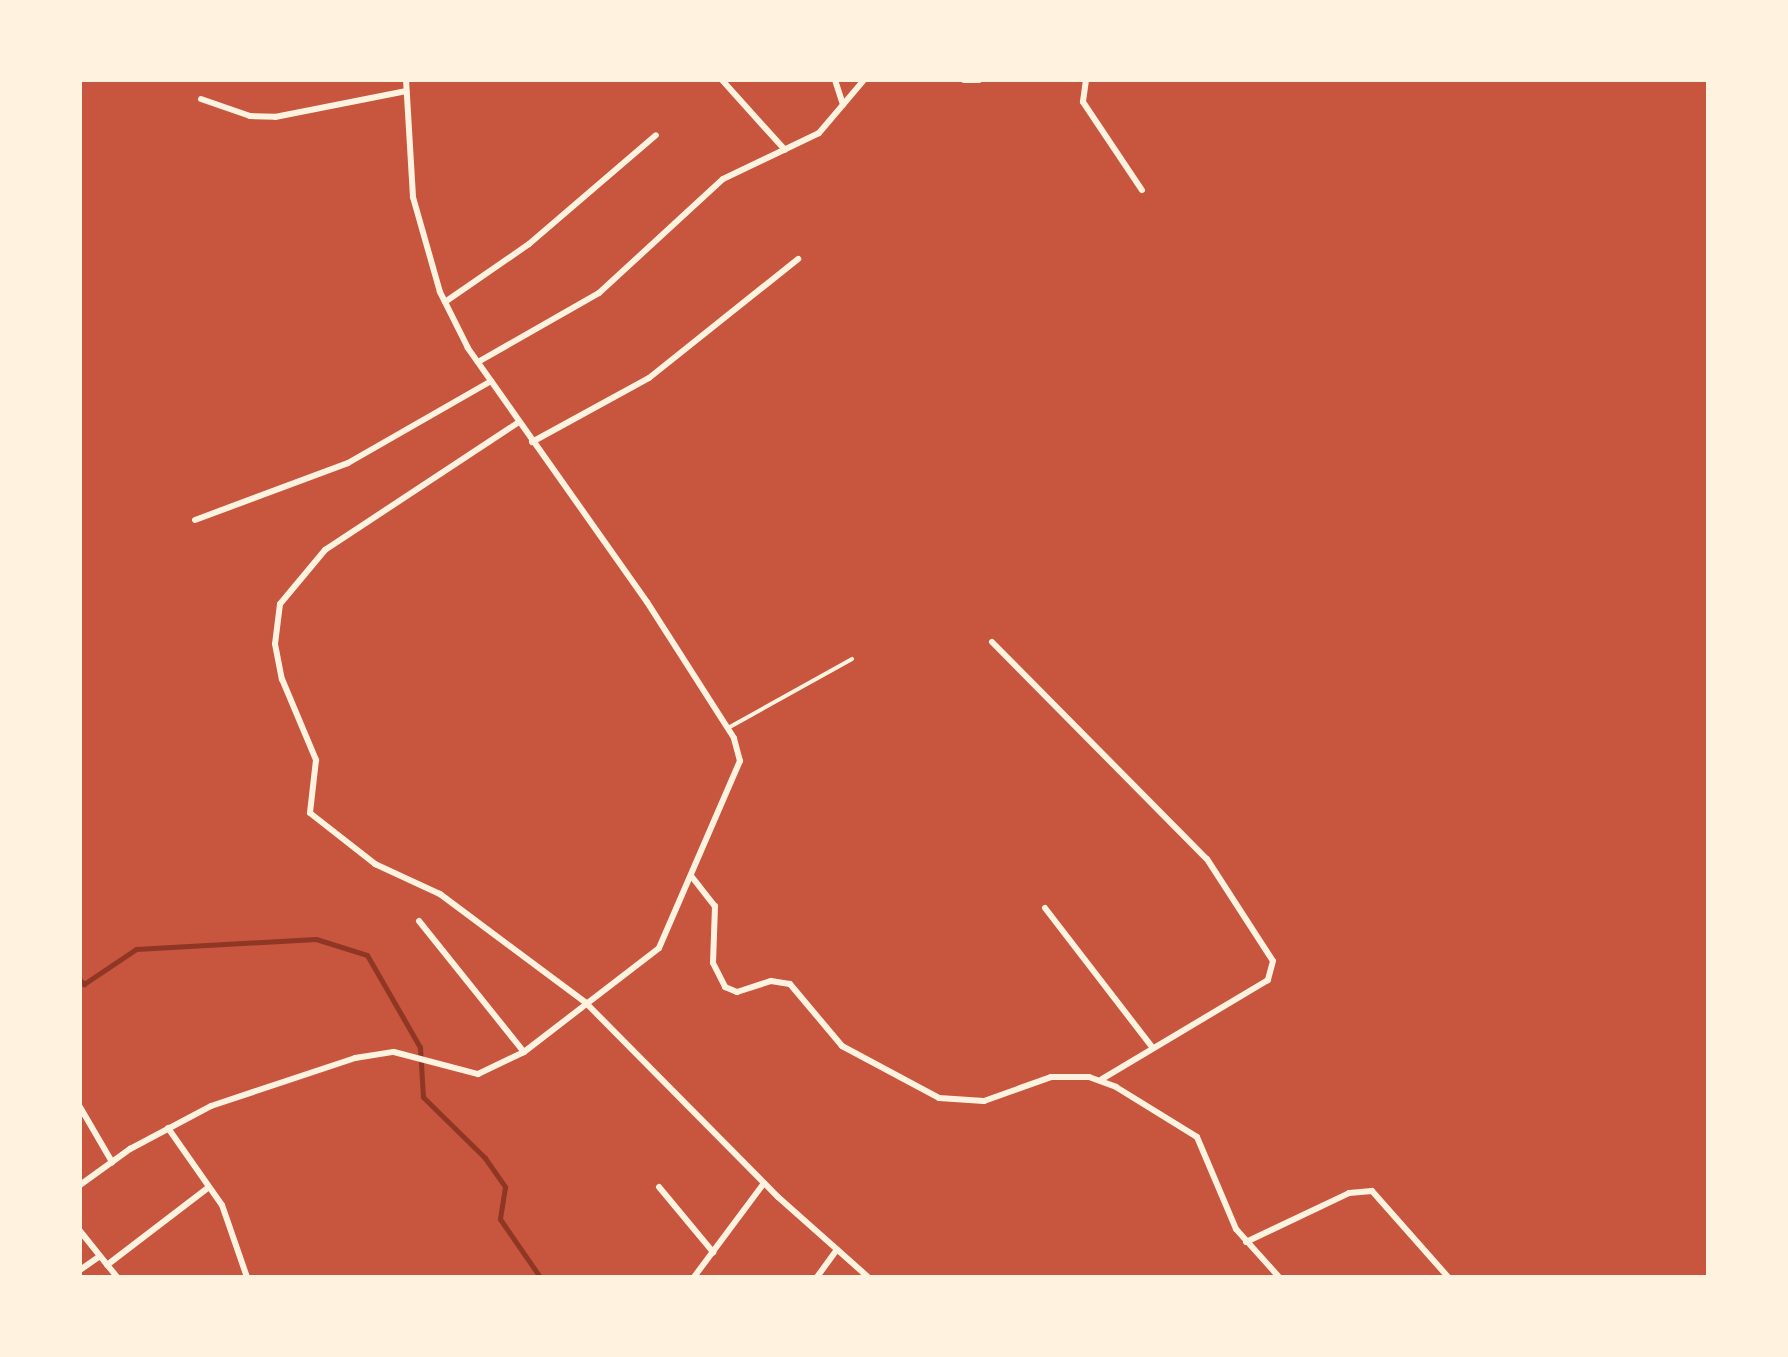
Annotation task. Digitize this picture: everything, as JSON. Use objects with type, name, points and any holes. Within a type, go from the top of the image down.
[{"type":"street","points":[[80,1185],[168,1128],[264,1085],[355,1058],[394,1052],[442,1070],[478,1074],[524,1052],[659,948],[740,761],[728,728],[478,362],[446,302],[412,197],[406,80]]},
{"type":"street","points":[[722,80],[785,150]]},
{"type":"street","points":[[835,80],[844,106]]},
{"type":"street","points":[[478,362],[599,293],[723,179],[819,133],[864,80]]},
{"type":"street","points":[[964,80],[979,80]]},
{"type":"street","points":[[1086,80],[1083,102],[1142,190]]},
{"type":"street","points":[[201,99],[250,116],[275,116],[406,92]]},
{"type":"street","points":[[446,302],[529,244],[656,135]]},
{"type":"street","points":[[532,442],[649,378],[798,259]]},
{"type":"street","points":[[196,520],[348,463],[491,381]]},
{"type":"street","points":[[519,422],[408,491],[304,569],[280,604],[275,644],[282,679],[316,760],[307,802],[318,822],[374,864],[440,894],[586,1003],[764,1182],[868,1277]]},
{"type":"street","points":[[992,642],[1207,860],[1270,951],[1268,980],[1101,1079]]},
{"type":"street","points":[[691,876],[715,906],[713,963],[725,986],[738,992],[771,981],[790,984],[842,1046],[914,1088],[967,1103],[1051,1077],[1101,1079],[1197,1137],[1246,1242],[1279,1277]]},
{"type":"street","points":[[1045,908],[1152,1046]]},
{"type":"street","points":[[419,921],[524,1052]]},
{"type":"street","points":[[80,1107],[112,1162]]},
{"type":"street","points":[[168,1128],[232,1224],[247,1277]]},
{"type":"street","points":[[694,1277],[764,1182]]},
{"type":"street","points":[[107,1264],[209,1187]]},
{"type":"street","points":[[658,1188],[713,1252]]},
{"type":"street","points":[[1246,1242],[1348,1193],[1372,1191],[1448,1277]]},
{"type":"street","points":[[80,1230],[117,1277]]},
{"type":"street","points":[[817,1277],[837,1249]]},
{"type":"street","points":[[80,1270],[100,1256]]},
{"type":"lane","points":[[728,728],[852,659]]},
{"type":"waterway","points":[[80,980],[84,984],[136,949],[316,939],[367,955],[420,1047],[423,1097],[485,1158],[505,1187],[500,1219],[540,1277]]}]
